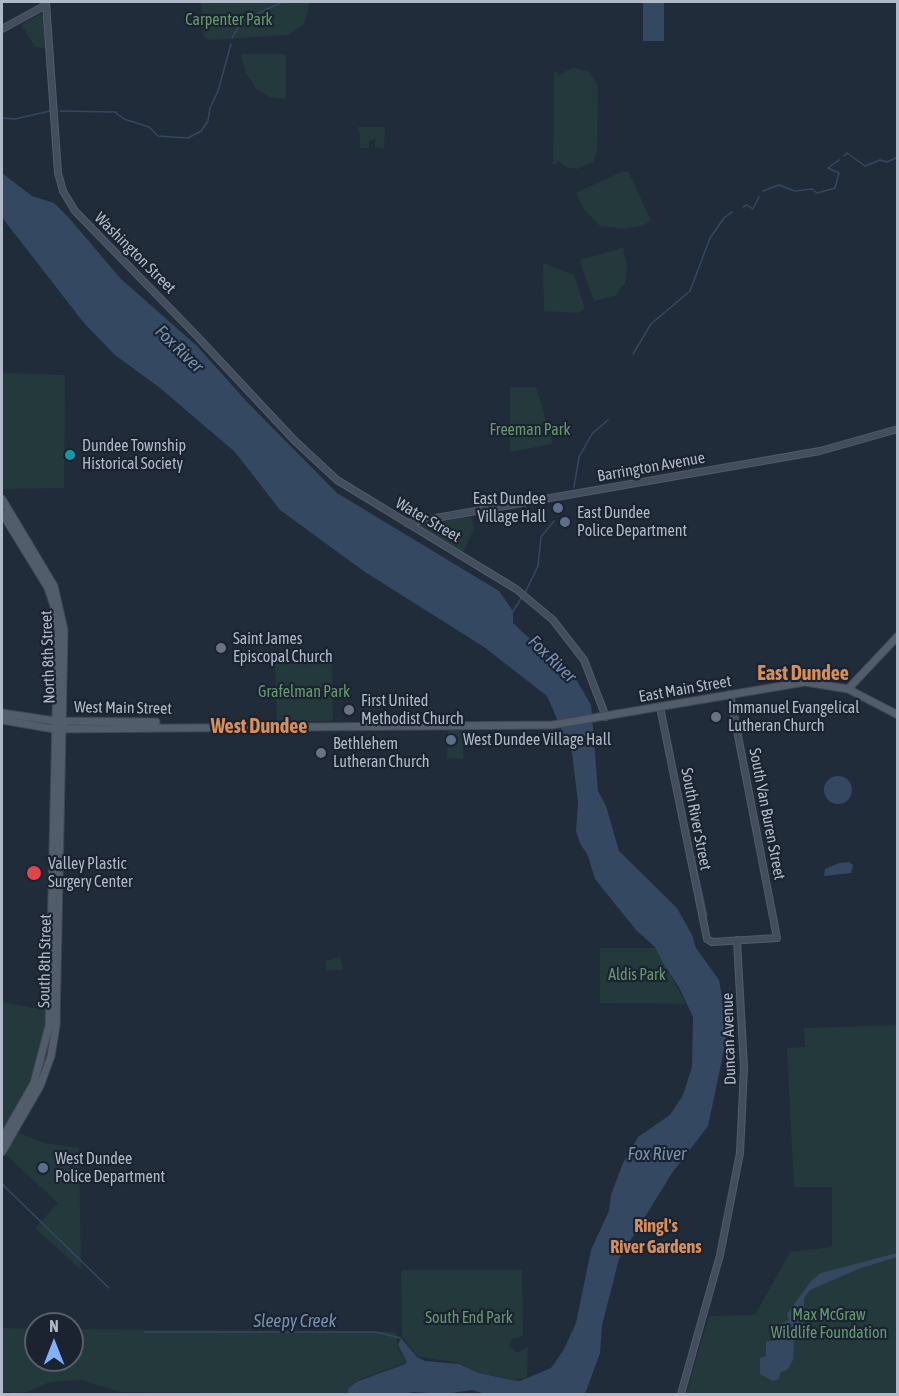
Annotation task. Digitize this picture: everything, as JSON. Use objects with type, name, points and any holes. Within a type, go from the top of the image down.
[{"type":"main road","name":"North 8th Street","points":[[2,500],[50,578],[59,598],[64,630],[59,725]]},
{"type":"main road","name":"North 8th Street","points":[[2,513],[47,585],[54,604],[58,629],[59,725]]},
{"type":"main road","points":[[848,689],[897,636]]},
{"type":"main road","name":"East Main Street","points":[[602,718],[800,682],[848,689],[897,715]]},
{"type":"main road","name":"West Main Street","points":[[2,713],[59,725]]},
{"type":"main road","name":"West Main Street","points":[[2,720],[59,725],[554,725],[602,718]]},
{"type":"main road","name":"South 8th Street","points":[[2,1139],[34,1083],[49,1026],[59,725]]},
{"type":"main road","name":"South 8th Street","points":[[2,1152],[40,1086],[51,1056],[57,1026],[59,725]]},
{"type":"street","points":[[2,28],[46,3]]},
{"type":"street","name":"Washington Street","points":[[46,3],[57,156],[63,191],[76,213],[217,357]]},
{"type":"street","name":"Water Street","points":[[217,357],[294,440],[337,480],[527,597],[573,643],[587,667],[602,718]]},
{"type":"street","name":"Barrington Avenue","points":[[406,524],[820,451],[897,429]]},
{"type":"street","name":"South Van Buren Street","points":[[730,694],[777,938],[737,940]]},
{"type":"street","name":"South River Street","points":[[660,707],[705,936],[711,942],[737,940]]},
{"type":"street","name":"Duncan Avenue","points":[[681,1395],[726,1230],[741,1136],[744,1068],[737,940]]},
{"type":"green space","name":"Carpenter Park","points":[[201,2],[309,2],[303,25],[289,35],[208,40],[203,35]]},
{"type":"green space","points":[[40,14],[45,17],[47,45],[44,48],[35,47],[21,25]]},
{"type":"green space","points":[[241,54],[284,54],[286,56],[286,99],[270,97],[256,89],[245,72]]},
{"type":"green space","points":[[572,68],[588,71],[598,86],[597,153],[593,162],[577,169],[566,167],[558,160],[557,164],[553,164],[554,71],[558,76]]},
{"type":"green space","points":[[358,127],[385,127],[384,149],[375,147],[375,137],[369,141],[369,148],[360,148]]},
{"type":"green space","points":[[623,171],[629,172],[651,221],[642,226],[624,229],[600,226],[584,209],[576,193]]},
{"type":"green space","points":[[623,248],[627,266],[625,283],[615,296],[594,301],[580,262],[582,259]]},
{"type":"green space","points":[[543,263],[574,275],[585,309],[577,313],[544,311]]},
{"type":"green space","points":[[2,373],[65,375],[64,488],[2,489]]},
{"type":"green space","name":"Freeman Park","points":[[510,387],[536,387],[553,444],[510,452]]},
{"type":"green space","points":[[471,516],[474,529],[463,553],[420,526]]},
{"type":"green space","name":"Grafelman Park","points":[[275,664],[332,664],[333,721],[277,721]]},
{"type":"green space","points":[[448,726],[463,726],[463,759],[447,758]]},
{"type":"green space","name":"Aldis Park","points":[[600,948],[656,948],[686,1004],[600,1003]]},
{"type":"green space","points":[[340,957],[343,970],[327,970],[325,961]]},
{"type":"green space","points":[[2,1002],[45,1010],[48,1014],[43,1047],[29,1087],[2,1134]]},
{"type":"green space","name":"Max McGraw Wildlife Foundation","points":[[897,1025],[897,1394],[686,1394],[709,1316],[755,1315],[790,1252],[832,1247],[832,1187],[794,1187],[787,1048],[805,1047],[804,1028]]},
{"type":"green space","points":[[17,1132],[44,1143],[79,1148],[81,1270],[35,1228],[58,1203],[4,1153]]},
{"type":"green space","name":"South End Park","points":[[404,1270],[522,1270],[523,1336],[512,1339],[509,1346],[518,1353],[528,1346],[527,1378],[511,1380],[480,1373],[459,1363],[417,1356],[402,1337],[401,1272]]},
{"type":"green space","points":[[2,1328],[24,1329],[24,1372],[84,1372],[84,1329],[396,1332],[398,1348],[407,1362],[356,1381],[347,1394],[120,1392],[82,1380],[50,1382],[28,1392],[2,1391]]},
{"type":"water","points":[[643,2],[664,2],[664,41],[643,41]]},
{"type":"water","name":"Fox River","points":[[2,173],[32,196],[54,203],[121,279],[197,346],[248,403],[337,493],[499,591],[513,611],[513,623],[563,670],[573,674],[591,705],[598,791],[606,806],[619,851],[677,908],[692,935],[696,948],[719,980],[728,1031],[708,1126],[672,1173],[619,1259],[602,1325],[600,1353],[585,1394],[486,1394],[472,1390],[445,1394],[412,1392],[407,1394],[347,1394],[349,1388],[356,1382],[407,1362],[398,1345],[401,1338],[417,1357],[425,1361],[459,1364],[479,1373],[511,1380],[520,1381],[551,1368],[563,1351],[576,1323],[591,1250],[609,1211],[611,1195],[623,1163],[638,1137],[670,1115],[683,1095],[692,1067],[693,1017],[679,987],[655,947],[636,930],[595,879],[588,856],[580,843],[576,831],[578,802],[572,753],[547,696],[484,647],[365,572],[280,510],[235,452],[160,388],[115,355],[84,323],[4,220]]},
{"type":"water","points":[[838,776],[848,780],[852,790],[848,800],[838,804],[828,800],[824,790],[828,780]]},
{"type":"water","points":[[849,862],[853,865],[851,873],[824,876],[825,869],[839,863]]},
{"type":"water","points":[[897,1253],[897,1257],[861,1268],[810,1290],[804,1298],[804,1321],[794,1342],[793,1360],[788,1369],[780,1373],[779,1379],[773,1381],[760,1374],[760,1358],[766,1356],[766,1342],[775,1340],[775,1331],[780,1324],[789,1320],[787,1314],[811,1281],[821,1273]]},
{"type":"waterway","points":[[232,38],[242,21],[282,2]]},
{"type":"waterway","points":[[60,111],[115,112],[124,119],[149,127],[158,136],[188,138],[201,131],[208,121],[210,108],[218,91],[231,44]]},
{"type":"waterway","points":[[2,118],[15,119],[50,111]]},
{"type":"waterway","points":[[844,156],[847,153],[865,166],[880,160],[887,162],[898,157]]},
{"type":"waterway","points":[[763,191],[779,185],[795,191],[812,189],[817,193],[835,188],[839,173],[828,168],[839,160]]},
{"type":"waterway","points":[[743,207],[747,205],[753,209],[759,197]]},
{"type":"waterway","points":[[633,354],[651,324],[690,291],[710,238],[724,218],[732,212]]},
{"type":"waterway","points":[[574,487],[579,457],[592,434],[608,420]]},
{"type":"waterway","points":[[525,593],[538,566],[541,537],[554,521]]},
{"type":"waterway","points":[[512,613],[522,597]]},
{"type":"waterway","points":[[702,855],[694,857],[707,916]]},
{"type":"waterway","name":"Sleepy Creek","points":[[2,1184],[109,1288]]},
{"type":"waterway","name":"Sleepy Creek","points":[[144,1332],[376,1332],[400,1338]]},
{"type":"place","name":"Dundee Township Historical Society","points":[[70,455]]},
{"type":"place","name":"East Dundee Village Hall","points":[[558,508]]},
{"type":"place","name":"East Dundee Police Department","points":[[565,522]]},
{"type":"place","name":"Saint James Episcopal Church","points":[[221,648]]},
{"type":"place","name":"First United Methodist Church","points":[[349,710]]},
{"type":"place","name":"Immanuel Evangelical Lutheran Church","points":[[716,717]]},
{"type":"place","name":"West Dundee Village Hall","points":[[451,740]]},
{"type":"place","name":"Bethlehem Lutheran Church","points":[[321,753]]},
{"type":"place","name":"Valley Plastic Surgery Center","points":[[34,873]]},
{"type":"place","name":"West Dundee Police Department","points":[[43,1168]]},
{"type":"district","name":"East Dundee","points":[[803,674]]},
{"type":"district","name":"West Dundee","points":[[259,727]]},
{"type":"district","name":"Ringl's River Gardens","points":[[656,1236]]}]
